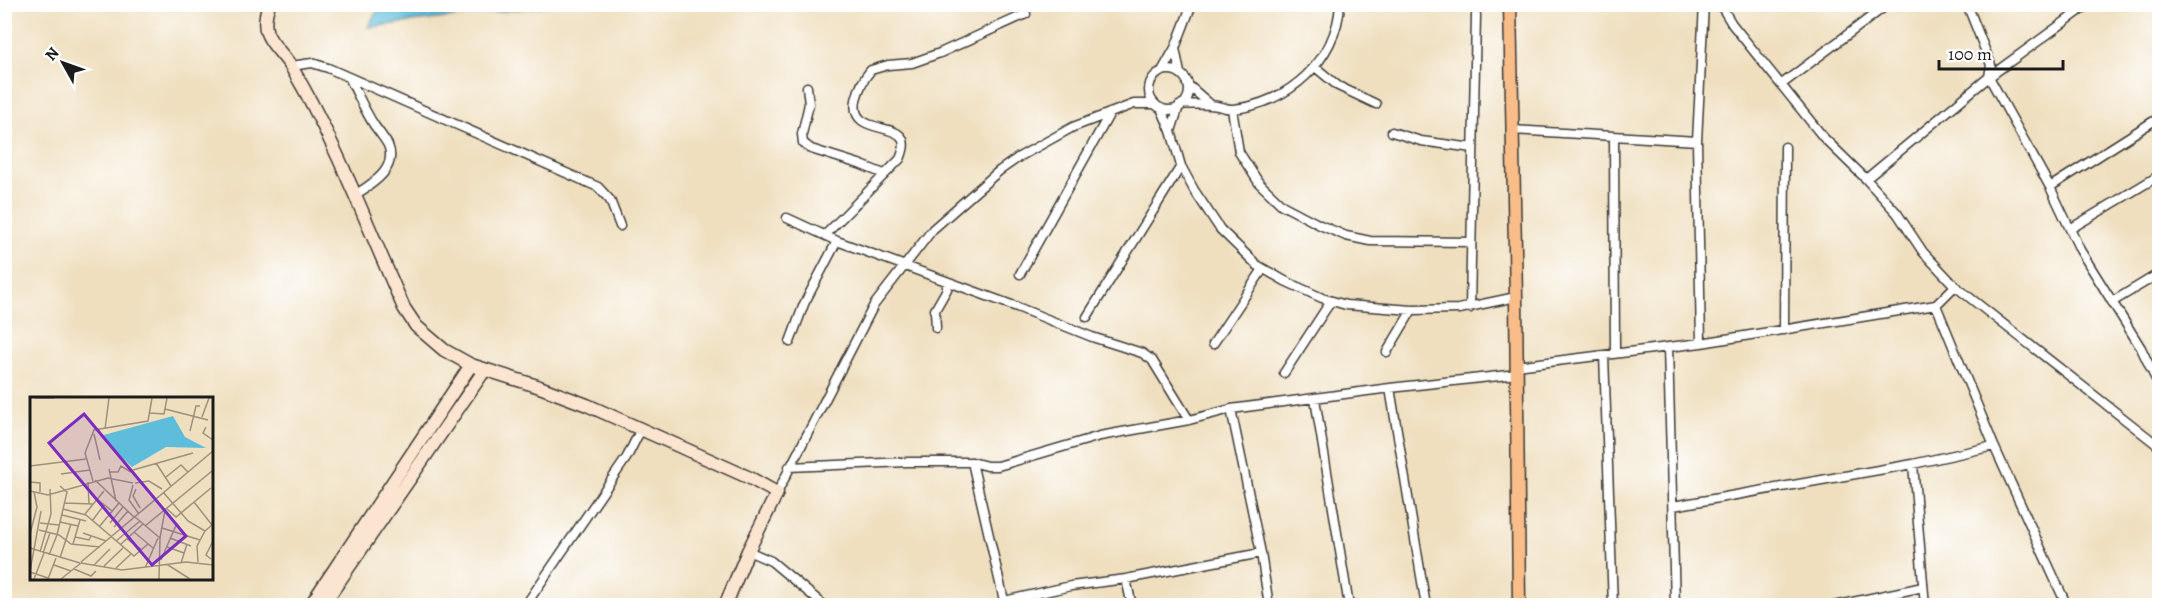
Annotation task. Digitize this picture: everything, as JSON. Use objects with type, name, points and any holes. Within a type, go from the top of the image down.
[{"type":"main road","points":[[1510,4],[1519,606]]},
{"type":"street","points":[[269,4],[265,17],[265,32],[271,43],[291,66],[355,195],[404,308],[416,326],[444,350],[471,365],[537,386],[641,429],[750,478],[777,493]]},
{"type":"street","points":[[1162,71],[1175,48],[1192,4]]},
{"type":"street","points":[[1134,104],[1171,109],[1181,105],[1211,105],[1232,109],[1267,100],[1287,91],[1315,67],[1328,51],[1335,35],[1340,4]]},
{"type":"street","points":[[1701,343],[1697,141],[1704,4]]},
{"type":"street","points":[[1720,4],[1732,24],[1824,138],[1897,213],[1923,252],[1955,286],[2160,447]]},
{"type":"street","points":[[1782,84],[1888,4]]},
{"type":"street","points":[[1967,4],[1991,65],[1989,77],[2050,188],[2080,250],[2141,348],[2160,388]]},
{"type":"street","points":[[1866,179],[1989,77],[2090,4]]},
{"type":"street","points":[[825,235],[900,159],[905,148],[905,142],[900,135],[856,117],[856,100],[864,77],[871,70],[888,65],[912,63],[940,53],[1026,14]]},
{"type":"street","points":[[1470,308],[1476,15]]},
{"type":"street","points":[[1175,48],[1180,73],[1187,84],[1211,105]]},
{"type":"street","points":[[291,66],[312,63],[598,187],[610,200],[620,225]]},
{"type":"street","points":[[1315,67],[1338,86],[1376,104]]},
{"type":"street","points":[[725,606],[748,551],[789,467],[874,305],[933,229],[999,171],[1019,157],[1073,128],[1134,104],[1149,90],[1154,76],[1162,71],[1171,70],[1180,73]]},
{"type":"street","points":[[351,79],[390,153],[389,163],[382,174],[374,183],[355,195]]},
{"type":"street","points":[[1172,131],[1181,105],[1187,97],[1187,84]]},
{"type":"street","points":[[807,87],[809,104],[802,134],[803,143],[811,149],[884,174]]},
{"type":"street","points":[[1149,90],[1172,131],[1181,166],[1194,190],[1220,229],[1263,269],[1331,301],[1346,305],[1412,310],[1470,308],[1516,297]]},
{"type":"street","points":[[1232,109],[1239,152],[1259,183],[1282,205],[1320,225],[1370,241],[1471,242]]},
{"type":"street","points":[[1020,274],[1110,113]]},
{"type":"street","points":[[2050,188],[2160,117]]},
{"type":"street","points":[[1512,130],[1697,141]]},
{"type":"street","points":[[1392,132],[1421,141],[1473,148]]},
{"type":"street","points":[[1614,136],[1615,353]]},
{"type":"street","points":[[1784,330],[1785,147]]},
{"type":"street","points":[[1087,317],[1181,166]]},
{"type":"street","points":[[2070,229],[2160,175]]},
{"type":"street","points":[[787,218],[837,241],[1092,337],[1142,352],[1152,360],[1189,420]]},
{"type":"street","points":[[790,342],[804,304],[837,241]]},
{"type":"street","points":[[1213,344],[1263,269]]},
{"type":"street","points":[[2112,302],[2160,273]]},
{"type":"street","points":[[936,328],[935,310],[947,289],[947,282]]},
{"type":"street","points":[[789,467],[907,462],[972,462],[998,466],[1100,436],[1189,420],[1231,409],[1516,370],[1615,353],[1701,343],[1936,305],[1955,286]]},
{"type":"street","points":[[1284,373],[1331,301]]},
{"type":"street","points":[[1936,305],[1994,446],[2067,606]]},
{"type":"street","points":[[1388,352],[1412,310]]},
{"type":"street","points":[[1668,347],[1675,606]]},
{"type":"street","points":[[1604,355],[1613,606]]},
{"type":"street","points":[[310,606],[471,365]]},
{"type":"street","points":[[322,606],[484,371]]},
{"type":"street","points":[[1390,388],[1426,606]]},
{"type":"street","points":[[1315,399],[1349,606]]},
{"type":"street","points":[[1231,409],[1261,553],[1269,606]]},
{"type":"street","points":[[525,606],[627,457],[641,429]]},
{"type":"street","points":[[1673,506],[1912,464],[1994,446]]},
{"type":"street","points":[[972,462],[1005,603],[1071,586],[1126,579],[1261,553]]},
{"type":"street","points":[[1912,464],[1926,606]]},
{"type":"street","points":[[748,551],[771,561],[825,606]]},
{"type":"street","points":[[1126,579],[1132,606]]},
{"type":"street","points":[[1834,606],[1923,587]]},
{"type":"water","points":[[381,4],[554,5],[368,27]]}]
